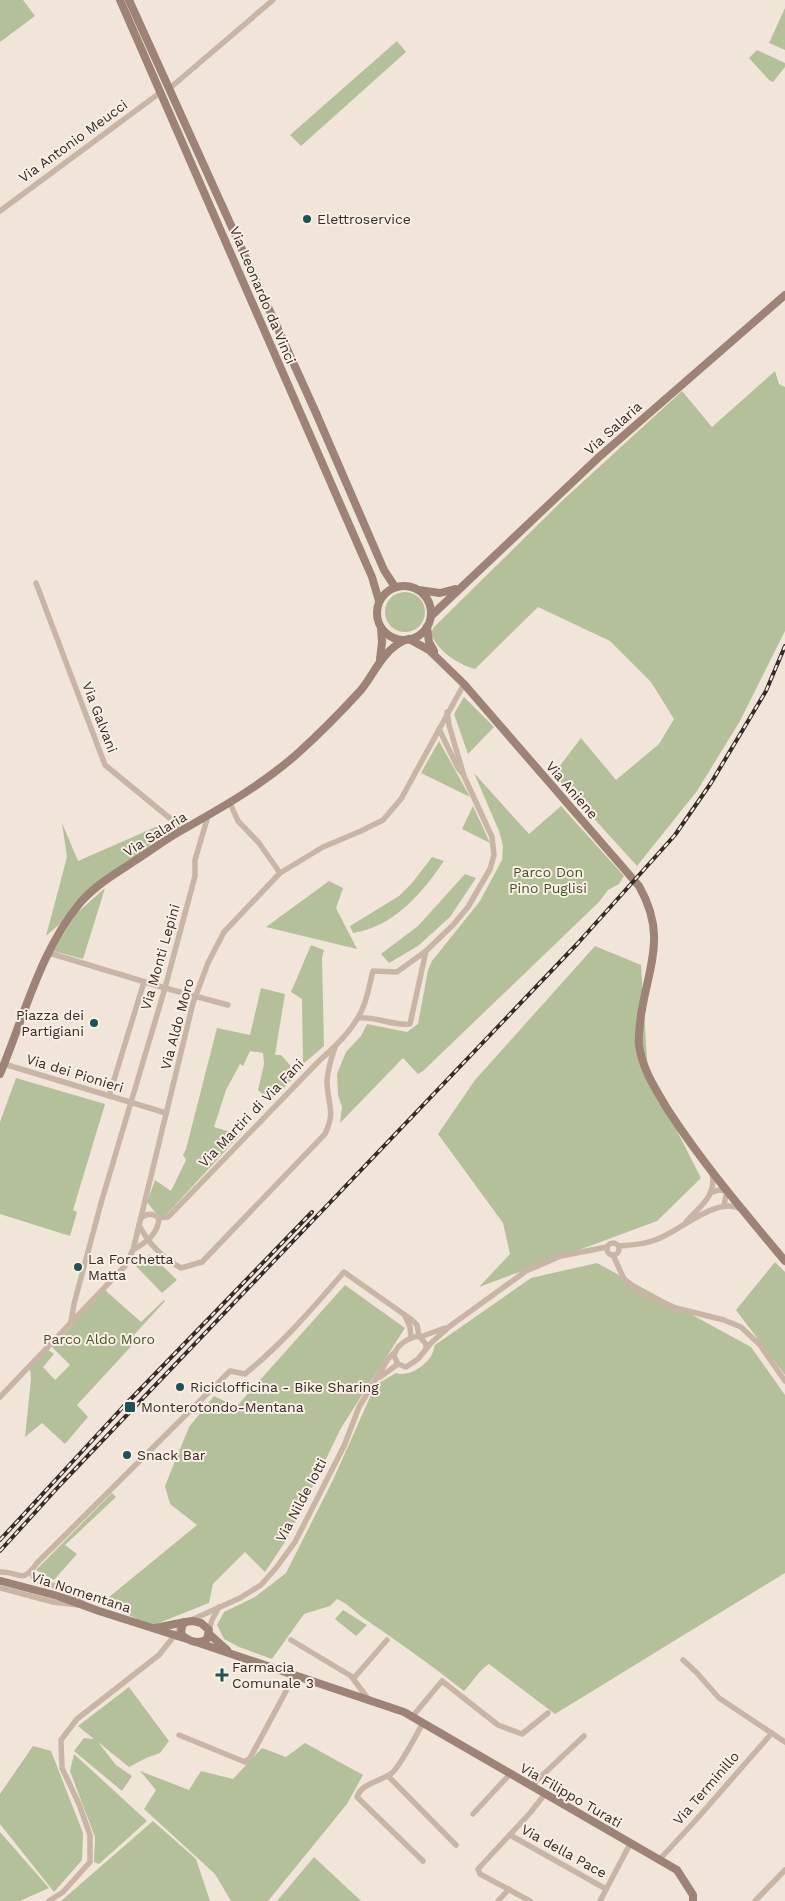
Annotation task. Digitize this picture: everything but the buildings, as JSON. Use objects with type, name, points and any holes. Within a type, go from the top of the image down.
[{"type":"main road","name":"Via Leonardo da Vinci","points":[[120,0],[372,577],[379,601]]},
{"type":"main road","name":"Via Leonardo da Vinci","points":[[130,0],[316,413],[384,570],[395,587]]},
{"type":"main road","name":"Via Salaria","points":[[0,1074],[8,1065],[49,952],[80,902],[97,886],[183,829],[230,803],[266,779],[308,744],[362,688],[380,659],[397,644],[416,637],[427,627],[431,616],[599,457],[785,295]]},
{"type":"main road","name":"Via Salaria","points":[[395,587],[402,586],[440,593],[463,585]]},
{"type":"main road","points":[[379,601],[388,590],[395,587]]},
{"type":"main road","points":[[417,589],[428,601],[431,616]]},
{"type":"main road","name":"Via Salaria","points":[[379,601],[377,610],[382,642],[380,659]]},
{"type":"main road","name":"Via Aniene","points":[[427,627],[429,642],[438,657]]},
{"type":"main road","points":[[381,628],[396,638],[407,639]]},
{"type":"main road","name":"Via Aniene","points":[[407,639],[424,646],[438,657],[464,684],[626,870],[646,898],[654,928],[654,955],[639,1028],[641,1056],[654,1088],[684,1134],[727,1191],[785,1260]]},
{"type":"main road","name":"Via Nomentana","points":[[0,1585],[54,1595],[188,1639]]},
{"type":"main road","points":[[185,1623],[202,1623],[209,1632],[203,1642],[196,1642],[181,1634],[185,1623]]},
{"type":"main road","name":"Via Nomentana","points":[[152,1628],[185,1623]]},
{"type":"main road","name":"Via Filippo Turati","points":[[209,1632],[220,1646],[237,1656]]},
{"type":"main road","name":"Via Filippo Turati","points":[[196,1642],[404,1712],[677,1870],[693,1895],[693,1901]]},
{"type":"street","points":[[170,88],[266,2],[273,0]]},
{"type":"street","name":"Via Antonio Meucci","points":[[0,211],[161,92]]},
{"type":"street","name":"Via Galvani","points":[[36,583],[105,765],[183,829]]},
{"type":"street","name":"Via Aldo Moro","points":[[0,1397],[125,1266],[133,1250],[196,996],[208,963],[224,932],[280,873],[323,846],[383,820],[401,799],[464,684]]},
{"type":"street","points":[[447,712],[464,776]]},
{"type":"street","points":[[439,729],[458,768],[464,776]]},
{"type":"street","name":"Via Martiri di Via Fani","points":[[140,1218],[147,1214],[168,1217],[319,1060],[335,1046],[358,1018],[364,1006],[373,971],[397,972],[426,952],[468,907],[490,869],[494,855],[492,837],[464,776]]},
{"type":"street","points":[[230,803],[238,821],[259,843],[280,873]]},
{"type":"street","name":"Via Monti Lepini","points":[[71,1322],[101,1203],[165,988],[195,876],[195,860],[208,816]]},
{"type":"street","points":[[49,952],[144,982],[228,1005]]},
{"type":"street","points":[[358,1018],[365,1017],[403,1025],[410,1024],[426,952]]},
{"type":"street","points":[[108,1096],[144,982]]},
{"type":"street","points":[[139,1225],[148,1240],[168,1260],[181,1268],[202,1262],[325,1134],[332,1112],[327,1083],[329,1064],[335,1046]]},
{"type":"street","name":"Via dei Pionieri","points":[[8,1065],[130,1103]]},
{"type":"street","points":[[130,1103],[166,1113]]},
{"type":"street","points":[[683,1224],[712,1192],[714,1182],[712,1172]]},
{"type":"street","points":[[712,1192],[719,1190],[727,1191],[724,1205]]},
{"type":"street","points":[[133,1250],[148,1240],[158,1227],[156,1216],[145,1199]]},
{"type":"street","points":[[742,1209],[724,1205],[683,1224],[654,1241],[618,1246],[613,1243],[607,1247],[608,1252],[613,1255],[624,1279],[643,1294],[676,1308],[724,1320],[741,1328],[760,1346],[785,1381]]},
{"type":"street","points":[[613,1255],[618,1252],[618,1246]]},
{"type":"street","name":"Via Nilde Iotti","points":[[376,1380],[398,1364],[406,1367],[413,1364],[424,1354],[426,1348],[450,1326],[535,1267],[569,1254],[607,1247]]},
{"type":"street","points":[[2,1572],[19,1577],[32,1570],[230,1371],[245,1374],[268,1355],[293,1330],[344,1272],[412,1320],[420,1337],[426,1344],[426,1348]]},
{"type":"street","points":[[405,1316],[410,1327],[411,1338]]},
{"type":"street","name":"Via Nilde Iotti","points":[[420,1337],[450,1326]]},
{"type":"street","points":[[398,1364],[395,1360],[395,1352],[411,1338],[420,1337]]},
{"type":"street","name":"Via Nilde Iotti","points":[[185,1623],[240,1598],[261,1584],[276,1568],[295,1542],[344,1446],[359,1407],[388,1359],[395,1352]]},
{"type":"street","points":[[32,1570],[34,1577],[40,1582],[66,1589],[86,1607]]},
{"type":"street","points":[[209,1632],[212,1620],[219,1607]]},
{"type":"street","points":[[48,1901],[63,1892],[90,1862],[90,1835],[79,1804],[62,1768],[62,1740],[77,1719],[159,1655],[185,1623]]},
{"type":"street","points":[[291,1640],[353,1679],[369,1700]]},
{"type":"street","points":[[353,1679],[387,1640]]},
{"type":"street","points":[[683,1660],[719,1698],[785,1742]]},
{"type":"street","points":[[179,1735],[245,1762],[250,1758],[294,1674]]},
{"type":"street","points":[[412,1717],[442,1681],[498,1725],[522,1734],[548,1713]]},
{"type":"street","points":[[423,1723],[394,1771],[364,1788],[357,1797],[423,1861]]},
{"type":"street","name":"Via Terminillo","points":[[659,1860],[772,1733]]},
{"type":"street","points":[[531,1786],[584,1736]]},
{"type":"street","points":[[473,1814],[510,1774]]},
{"type":"street","points":[[388,1776],[456,1845]]},
{"type":"street","points":[[530,1901],[480,1874],[478,1869],[530,1814],[545,1794]]},
{"type":"street","name":"Via della Pace","points":[[510,1835],[606,1889]]},
{"type":"street","points":[[600,1901],[630,1844]]},
{"type":"street","points":[[755,1901],[785,1870]]},
{"type":"street","points":[[498,1901],[509,1889]]},
{"type":"green space","points":[[0,0],[23,0],[35,16],[0,42]]},
{"type":"green space","points":[[785,8],[785,50],[769,43]]},
{"type":"green space","points":[[397,41],[406,52],[301,146],[290,135]]},
{"type":"green space","points":[[757,50],[785,63],[785,67],[773,82],[749,58]]},
{"type":"green space","points":[[775,371],[779,384],[785,387],[785,631],[740,721],[697,791],[637,866],[557,778],[559,767],[581,738],[616,780],[659,744],[674,719],[651,682],[610,641],[538,607],[475,669],[449,656],[438,645],[431,633],[434,627],[563,500],[682,391],[712,427]]},
{"type":"green space","points":[[409,592],[416,595],[422,601],[425,612],[424,620],[416,629],[409,632],[401,632],[394,629],[386,620],[385,608],[388,601],[397,593]]},
{"type":"green space","points":[[464,697],[494,727],[468,754],[454,714]]},
{"type":"green space","points":[[439,741],[470,797],[421,773]]},
{"type":"green space","name":"Parco Don Pino Puglisi","points":[[474,773],[529,834],[561,806],[624,876],[619,884],[608,890],[599,902],[423,1071],[418,1074],[403,1058],[340,1123],[342,1107],[338,1095],[337,1074],[346,1052],[361,1036],[367,1024],[407,1032],[418,1024],[428,970],[432,961],[480,901],[502,860],[503,846],[499,831]]},
{"type":"green space","points":[[473,806],[490,843],[462,829]]},
{"type":"green space","points":[[62,823],[78,861],[158,826],[161,836],[46,936],[67,857]]},
{"type":"green space","points":[[432,857],[444,861],[406,907],[381,924],[353,933],[350,926],[399,896],[412,883]]},
{"type":"green space","points":[[465,874],[476,878],[450,917],[418,946],[389,963],[381,954],[418,926]]},
{"type":"green space","points":[[329,881],[343,888],[336,908],[357,949],[266,927]]},
{"type":"green space","points":[[105,888],[83,959],[53,951],[76,914]]},
{"type":"green space","points":[[311,945],[324,950],[322,958],[324,1046],[303,1064],[302,999],[291,992]]},
{"type":"green space","points":[[595,946],[641,965],[648,1074],[701,1178],[657,1221],[479,1287],[510,1254],[503,1223],[438,1134],[475,1080]]},
{"type":"green space","points":[[261,988],[285,994],[275,1055],[281,1055],[297,1073],[270,1101],[258,1090],[264,1064],[263,1053],[250,1051],[243,1066],[240,1064],[226,1090],[214,1127],[240,1135],[167,1214],[159,1217],[147,1202],[155,1180],[171,1191],[186,1160],[183,1155],[217,1028],[250,1035]]},
{"type":"green space","points":[[16,1078],[105,1104],[73,1210],[77,1212],[70,1236],[0,1214],[0,1122]]},
{"type":"green space","points":[[150,1254],[177,1280],[162,1293],[136,1266]]},
{"type":"green space","points":[[775,1262],[785,1272],[785,1375],[736,1310]]},
{"type":"green space","points":[[597,1263],[751,1347],[785,1395],[785,1573],[555,1714],[489,1664],[464,1691],[337,1599],[330,1606],[304,1614],[272,1659],[239,1647],[224,1639],[217,1625],[224,1612],[255,1597],[286,1573],[333,1480],[371,1395],[379,1383],[396,1373],[406,1374],[420,1367],[431,1356],[435,1345],[531,1278]]},
{"type":"green space","points":[[345,1285],[405,1328],[341,1428],[287,1539],[265,1572],[245,1552],[213,1584],[209,1603],[151,1626],[103,1602],[197,1525],[170,1504],[165,1486],[189,1427],[214,1396],[236,1407]]},
{"type":"green space","name":"Parco Aldo Moro","points":[[105,1290],[141,1322],[165,1301],[134,1335],[137,1340],[77,1405],[88,1417],[65,1444],[42,1423],[25,1437],[31,1379],[30,1369],[47,1349],[54,1354],[43,1367],[55,1380],[70,1365],[52,1347]]},
{"type":"green space","points":[[112,1493],[116,1497],[65,1545],[77,1554],[54,1580],[36,1570]]},
{"type":"green space","points":[[343,1610],[367,1625],[356,1636],[335,1619]]},
{"type":"green space","points":[[129,1687],[169,1741],[160,1753],[129,1767],[98,1742],[116,1765],[132,1776],[122,1791],[74,1751],[84,1738],[94,1739],[78,1726]]},
{"type":"green space","points":[[305,1743],[363,1775],[347,1804],[268,1901],[231,1901],[215,1874],[144,1809],[156,1790],[140,1771],[189,1790],[201,1771],[233,1779],[262,1748],[286,1757]]},
{"type":"green space","points":[[33,1746],[51,1751],[83,1833],[82,1860],[54,1892],[0,1824],[0,1794]]},
{"type":"green space","points":[[74,1754],[147,1821],[99,1864],[94,1862],[95,1837],[70,1771]]},
{"type":"green space","points":[[153,1821],[196,1859],[210,1901],[61,1901]]},
{"type":"green space","points":[[0,1832],[49,1888],[20,1901],[0,1901]]},
{"type":"green space","points":[[314,1857],[361,1901],[277,1901]]},
{"type":"railway","points":[[0,1551],[60,1485],[578,943],[675,835],[711,783],[766,691],[785,646]]},
{"type":"railway","points":[[0,1540],[123,1407],[312,1212]]},
{"type":"place","name":"Elettroservice","points":[[307,219]]},
{"type":"place","name":"Piazza dei Partigiani","points":[[94,1023]]},
{"type":"place","name":"La Forchetta Matta","points":[[78,1267]]},
{"type":"place","name":"Riciclofficina - Bike Sharing","points":[[180,1387]]},
{"type":"place","name":"Monterotondo-Mentana","points":[[130,1407]]},
{"type":"place","name":"Snack Bar","points":[[127,1455]]},
{"type":"place","name":"Farmacia Comunale 3","points":[[222,1675]]}]
